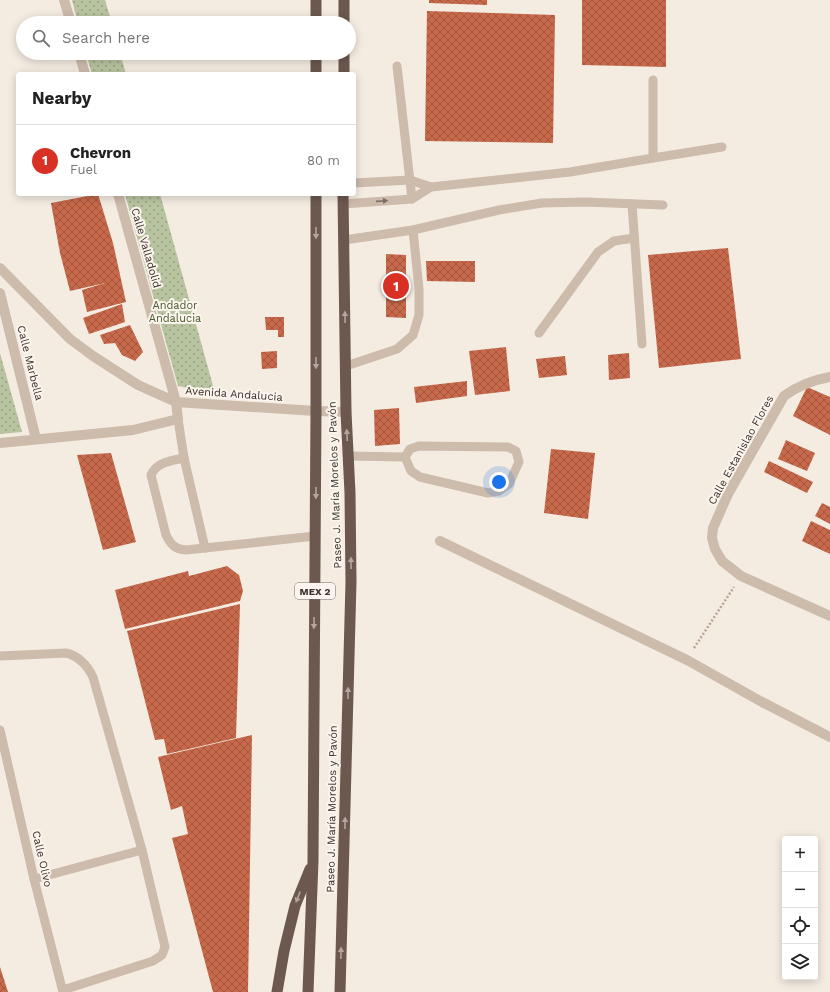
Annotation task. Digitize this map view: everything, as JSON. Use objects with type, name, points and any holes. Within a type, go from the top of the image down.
[{"type":"highway","points":[[316,0],[316,16]]},
{"type":"highway","points":[[344,0],[344,16]]},
{"type":"highway","points":[[316,60],[316,72]]},
{"type":"highway","points":[[344,60],[344,72]]},
{"type":"highway","name":"Paseo J. María Morelos y Pavón","points":[[308,992],[313,861],[316,196]]},
{"type":"highway","name":"Paseo J. María Morelos y Pavón","points":[[340,992],[351,582],[350,493],[346,412],[343,199]]},
{"type":"highway","points":[[277,992],[284,952],[295,906],[313,861]]},
{"type":"street","points":[[64,0],[69,16]]},
{"type":"street","points":[[81,60],[84,72]]},
{"type":"street","name":"Calle Valladolid","points":[[119,196],[176,402],[178,419]]},
{"type":"street","name":"Avenida Andalucia","points":[[0,268],[70,339],[87,352],[138,385],[176,402],[316,412],[346,412]]},
{"type":"street","name":"Calle Marbella","points":[[0,293],[36,439]]},
{"type":"street","name":"Calle Estanislao Flores","points":[[830,377],[805,384],[784,396],[728,494],[713,528],[712,538],[715,548],[722,560],[740,576],[830,616]]},
{"type":"street","points":[[0,443],[133,430],[178,419]]},
{"type":"street","points":[[440,541],[687,660],[762,702],[830,737]]},
{"type":"lane","points":[[397,66],[412,199]]},
{"type":"lane","points":[[653,80],[653,158]]},
{"type":"lane","points":[[356,183],[410,180],[431,186],[570,172],[722,147]]},
{"type":"lane","points":[[343,199],[412,199],[431,186]]},
{"type":"lane","points":[[344,240],[413,230],[499,210],[542,203],[586,202],[663,205]]},
{"type":"lane","points":[[632,204],[642,344]]},
{"type":"lane","points":[[346,366],[397,349],[413,335],[419,315],[419,288],[413,230]]},
{"type":"lane","points":[[539,333],[598,252],[614,241],[634,238]]},
{"type":"lane","points":[[178,419],[184,458],[206,548]]},
{"type":"lane","points":[[419,446],[508,447],[516,451],[519,462],[509,484],[499,491],[488,493],[420,477],[411,471],[405,457],[410,449],[419,446]]},
{"type":"lane","points":[[348,456],[405,457]]},
{"type":"lane","points":[[184,458],[162,463],[154,468],[151,475],[166,535],[170,543],[177,549],[186,550],[315,536]]},
{"type":"lane","points":[[0,656],[73,654],[89,669],[93,677],[142,850],[165,947],[162,955],[154,961],[63,991]]},
{"type":"lane","name":"Calle Olivo","points":[[0,730],[34,879],[63,991]]},
{"type":"lane","points":[[34,879],[142,850]]},
{"type":"path","points":[[687,660],[740,576]]},
{"type":"green space","points":[[72,0],[105,0],[110,16],[76,16]]},
{"type":"green space","points":[[88,60],[122,60],[125,72],[91,72]]},
{"type":"green space","name":"Andador Andalucia","points":[[126,196],[161,196],[215,393],[178,386]]},
{"type":"green space","points":[[0,353],[22,432],[0,434]]},
{"type":"building","points":[[429,0],[487,0],[487,5],[429,3]]},
{"type":"building","points":[[582,0],[666,0],[666,67],[582,65]]},
{"type":"building","points":[[427,11],[555,15],[553,143],[425,141]]},
{"type":"building","points":[[88,196],[99,196],[113,243],[126,302],[87,312],[82,290],[105,283],[70,291],[60,253],[51,203]]},
{"type":"building","points":[[728,248],[741,359],[659,368],[648,255]]},
{"type":"building","points":[[386,254],[406,255],[406,318],[386,317]]},
{"type":"building","points":[[426,261],[475,261],[475,282],[427,281]]},
{"type":"building","points":[[122,304],[125,322],[89,334],[83,318]]},
{"type":"building","points":[[265,317],[284,317],[284,337],[278,337],[278,330],[266,330]]},
{"type":"building","points":[[130,325],[143,352],[135,361],[122,355],[115,343],[104,344],[100,335]]},
{"type":"building","points":[[506,347],[510,391],[475,395],[469,351]]},
{"type":"building","points":[[277,351],[277,368],[262,369],[261,352]]},
{"type":"building","points":[[629,353],[630,378],[609,380],[608,355]]},
{"type":"building","points":[[565,356],[567,375],[539,378],[536,359]]},
{"type":"building","points":[[467,381],[467,396],[416,403],[414,387]]},
{"type":"building","points":[[807,387],[830,397],[830,435],[793,416]]},
{"type":"building","points":[[399,408],[400,444],[375,446],[374,410]]},
{"type":"building","points":[[786,440],[815,453],[807,471],[778,459]]},
{"type":"building","points":[[551,449],[595,453],[588,519],[544,513]]},
{"type":"building","points":[[111,453],[136,542],[103,550],[77,455]]},
{"type":"building","points":[[769,461],[813,482],[807,493],[764,472]]},
{"type":"building","points":[[822,503],[830,507],[830,524],[815,516]]},
{"type":"building","points":[[811,521],[830,530],[830,554],[802,541]]},
{"type":"building","points":[[227,566],[239,575],[243,591],[240,601],[125,629],[115,590],[188,571],[189,576]]},
{"type":"building","points":[[240,604],[236,738],[167,754],[164,739],[155,740],[127,631]]},
{"type":"building","points":[[252,735],[248,992],[213,992],[172,838],[188,834],[182,806],[171,810],[158,757]]},
{"type":"building","points":[[0,967],[8,992],[0,992]]},
{"type":"place","name":"Chevron","points":[[396,286]]}]
